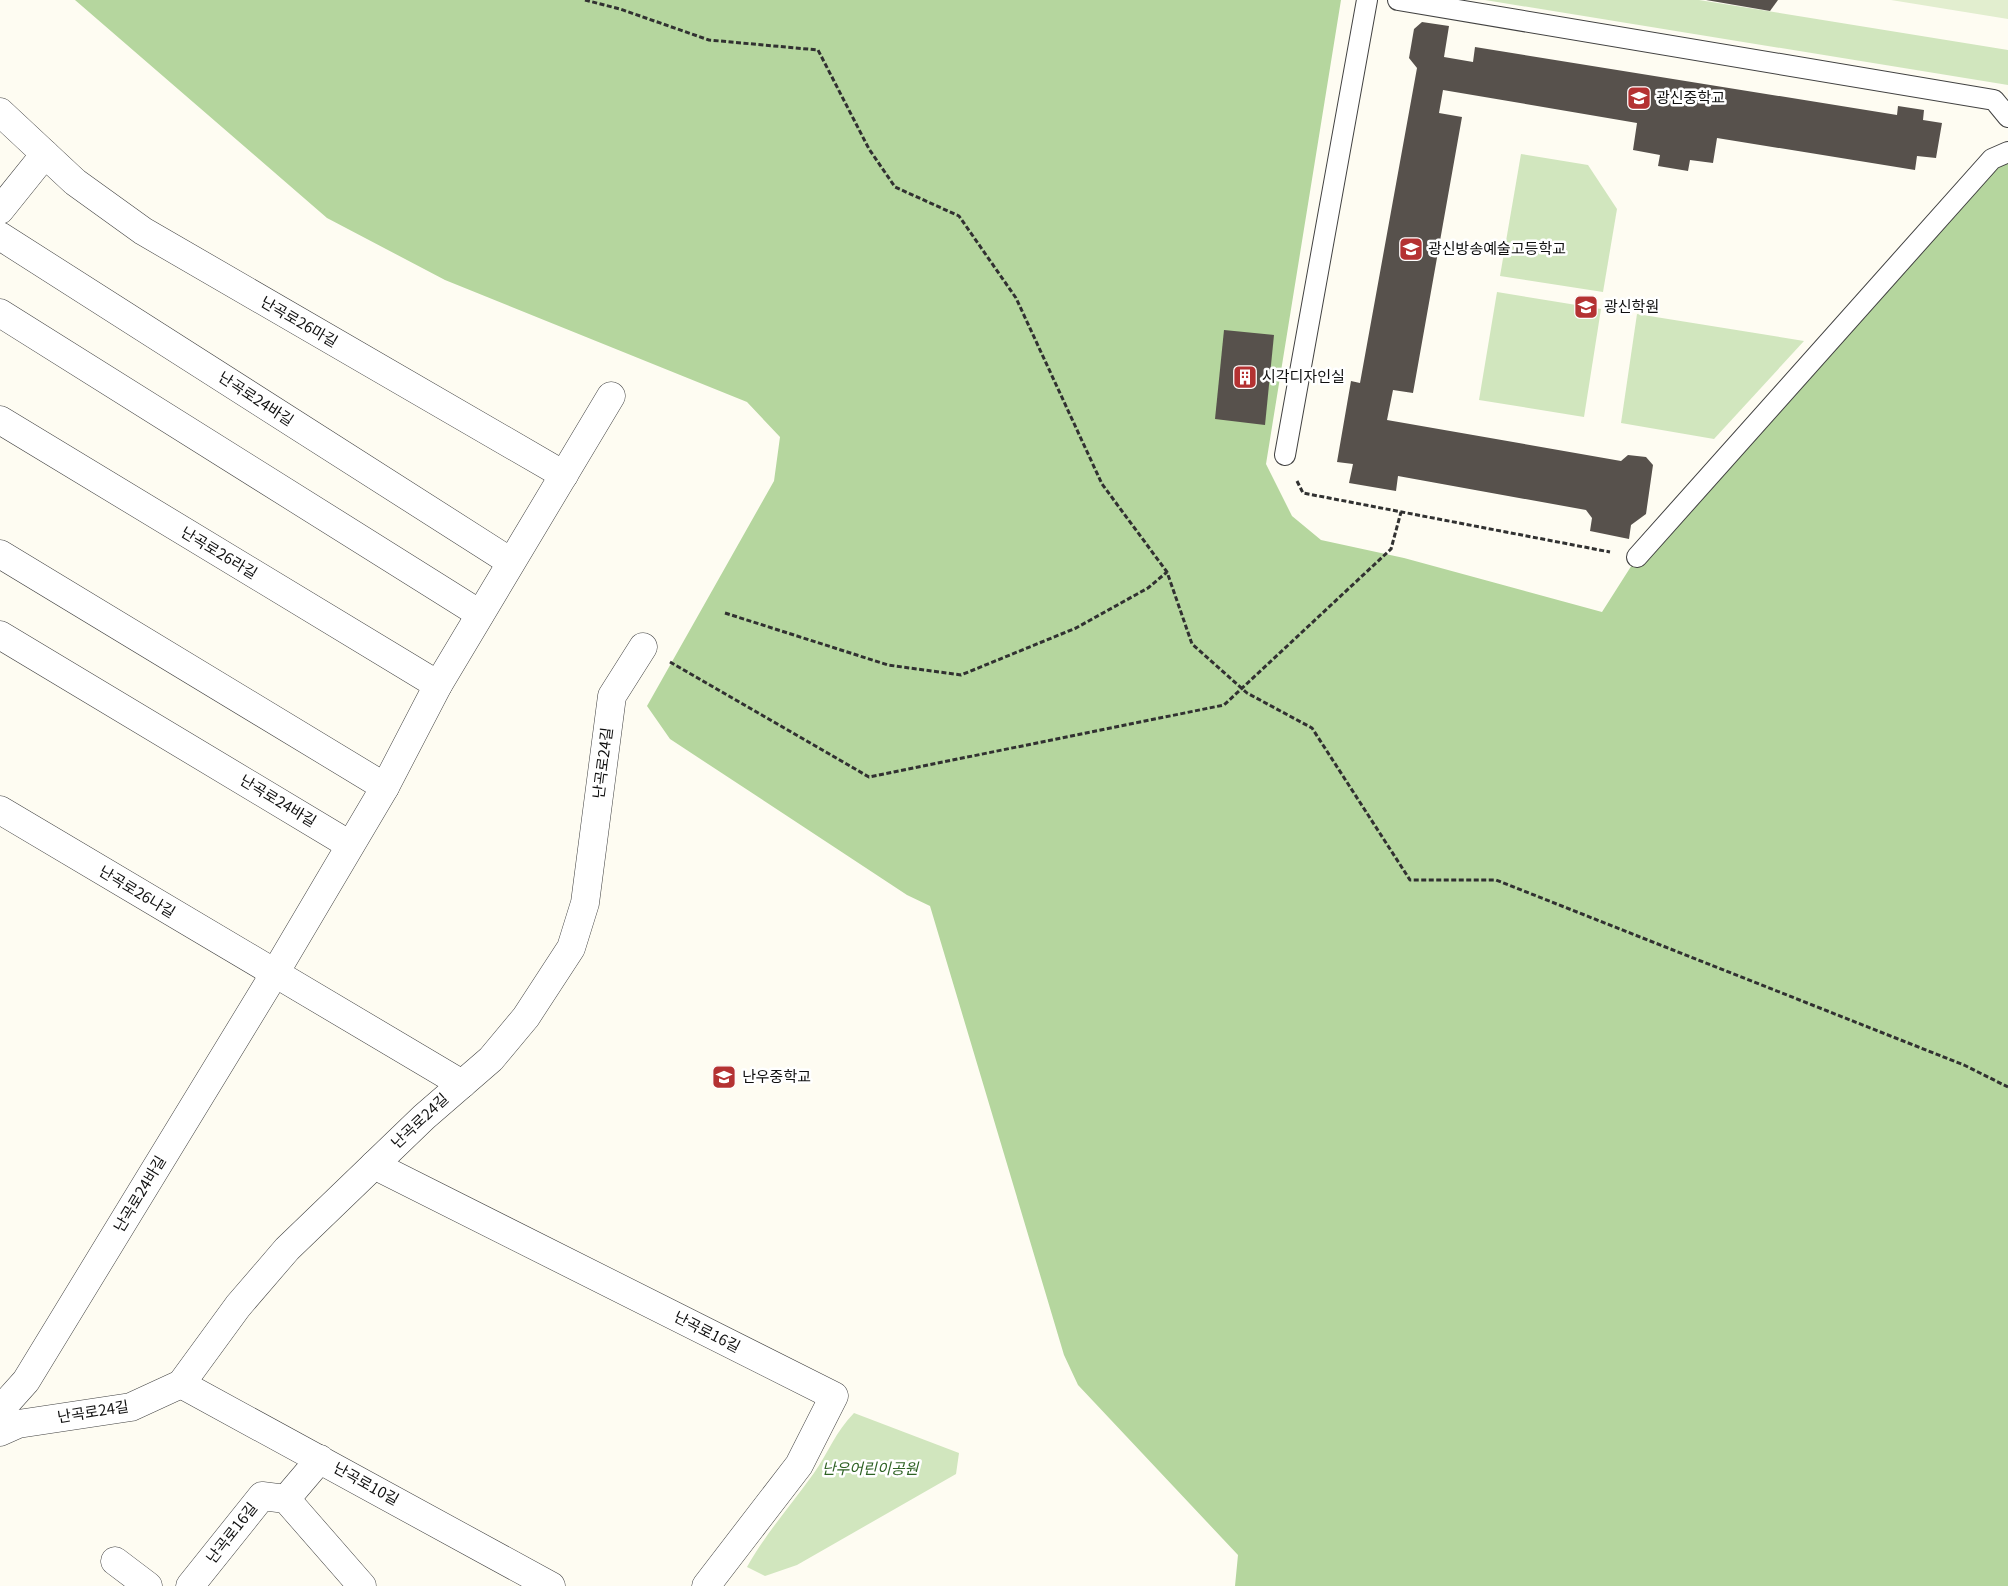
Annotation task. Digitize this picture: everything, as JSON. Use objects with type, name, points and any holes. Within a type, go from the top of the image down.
[{"type":"street","name":"난곡로26마길","points":[[0,112],[75,182],[143,232],[564,475]]},
{"type":"street","points":[[0,210],[45,154]]},
{"type":"street","name":"난곡로24바길","points":[[0,236],[511,562]]},
{"type":"street","points":[[0,313],[480,614]]},
{"type":"street","name":"난곡로24바길","points":[[0,1410],[26,1381],[275,973],[385,787],[438,685],[611,396]]},
{"type":"street","name":"난곡로26라길","points":[[0,420],[438,685]]},
{"type":"street","points":[[0,554],[385,787]]},
{"type":"street","name":"난곡로24바길","points":[[0,635],[350,845]]},
{"type":"street","name":"난곡로24길","points":[[0,1432],[18,1424],[131,1407],[181,1384],[238,1306],[287,1249],[374,1165],[491,1058],[526,1017],[571,948],[585,903],[612,696],[643,647]]},
{"type":"street","name":"난곡로26나길","points":[[0,810],[275,973]]},
{"type":"street","points":[[275,973],[462,1084]]},
{"type":"street","name":"난곡로16길","points":[[374,1165],[834,1396],[798,1465],[706,1586]]},
{"type":"street","name":"난곡로10길","points":[[181,1384],[320,1458],[551,1586]]},
{"type":"street","points":[[320,1458],[286,1500],[362,1586]]},
{"type":"street","name":"난곡로16길","points":[[190,1586],[262,1496],[286,1500]]},
{"type":"street","points":[[115,1561],[148,1586]]},
{"type":"lane","points":[[1285,455],[1367,0]]},
{"type":"lane","points":[[1398,0],[1994,100],[2008,116]]},
{"type":"lane","points":[[1637,557],[1992,159],[2008,152]]},
{"type":"path","points":[[585,0],[620,9],[708,40],[818,50],[869,149],[895,187],[960,216],[1016,298],[1102,484],[1167,572],[1192,644],[1242,689],[1312,728],[1410,880],[1496,880],[1964,1065],[2008,1087]]},
{"type":"path","points":[[1285,455],[1303,493],[1637,557]]},
{"type":"path","points":[[643,647],[870,777],[1224,705],[1391,549],[1401,512]]},
{"type":"path","points":[[725,613],[888,665],[961,675],[1076,628],[1148,588],[1167,572]]},
{"type":"green space","points":[[75,0],[1341,0],[1266,464],[1292,516],[1321,540],[1404,558],[1602,612],[1637,557],[2008,152],[2008,1586],[1235,1586],[1238,1555],[1078,1385],[1064,1355],[930,906],[907,895],[670,739],[647,706],[774,481],[780,437],[747,402],[445,280],[327,218]]},
{"type":"green space","points":[[1485,0],[1699,0],[2008,50],[2008,85]]},
{"type":"green space","points":[[1891,0],[2008,0],[2008,19]]},
{"type":"green space","points":[[1521,154],[1588,165],[1617,209],[1603,292],[1500,276]]},
{"type":"green space","points":[[1497,292],[1601,309],[1584,417],[1479,400]]},
{"type":"green space","points":[[1637,314],[1804,341],[1714,439],[1621,423]]},
{"type":"green space","name":"난우어린이공원","points":[[854,1413],[959,1453],[956,1474],[797,1565],[765,1576],[747,1567],[771,1530],[814,1473],[842,1427]]},
{"type":"building","points":[[1706,0],[1778,0],[1770,11]]},
{"type":"building","points":[[1422,22],[1449,26],[1444,57],[1473,62],[1475,47],[1897,115],[1898,106],[1924,110],[1923,120],[1942,123],[1936,158],[1917,156],[1915,170],[1717,138],[1713,163],[1690,160],[1688,171],[1658,166],[1660,155],[1633,150],[1637,123],[1443,90],[1439,113],[1462,117],[1413,393],[1393,390],[1387,420],[1621,461],[1628,455],[1646,457],[1653,465],[1646,514],[1631,525],[1629,539],[1590,531],[1592,518],[1586,510],[1398,476],[1396,491],[1349,483],[1353,464],[1337,462],[1351,381],[1360,383],[1417,68],[1409,58],[1414,29]]},
{"type":"building","name":"시각디자인실","points":[[1224,330],[1274,335],[1265,425],[1215,419]]},
{"type":"place","name":"광신중학교","points":[[1639,98]]},
{"type":"place","name":"광신방송예술고등학교","points":[[1411,249]]},
{"type":"place","name":"광신학원","points":[[1586,307]]},
{"type":"place","name":"시각디자인실","points":[[1245,377]]},
{"type":"place","name":"난우중학교","points":[[724,1077]]}]
